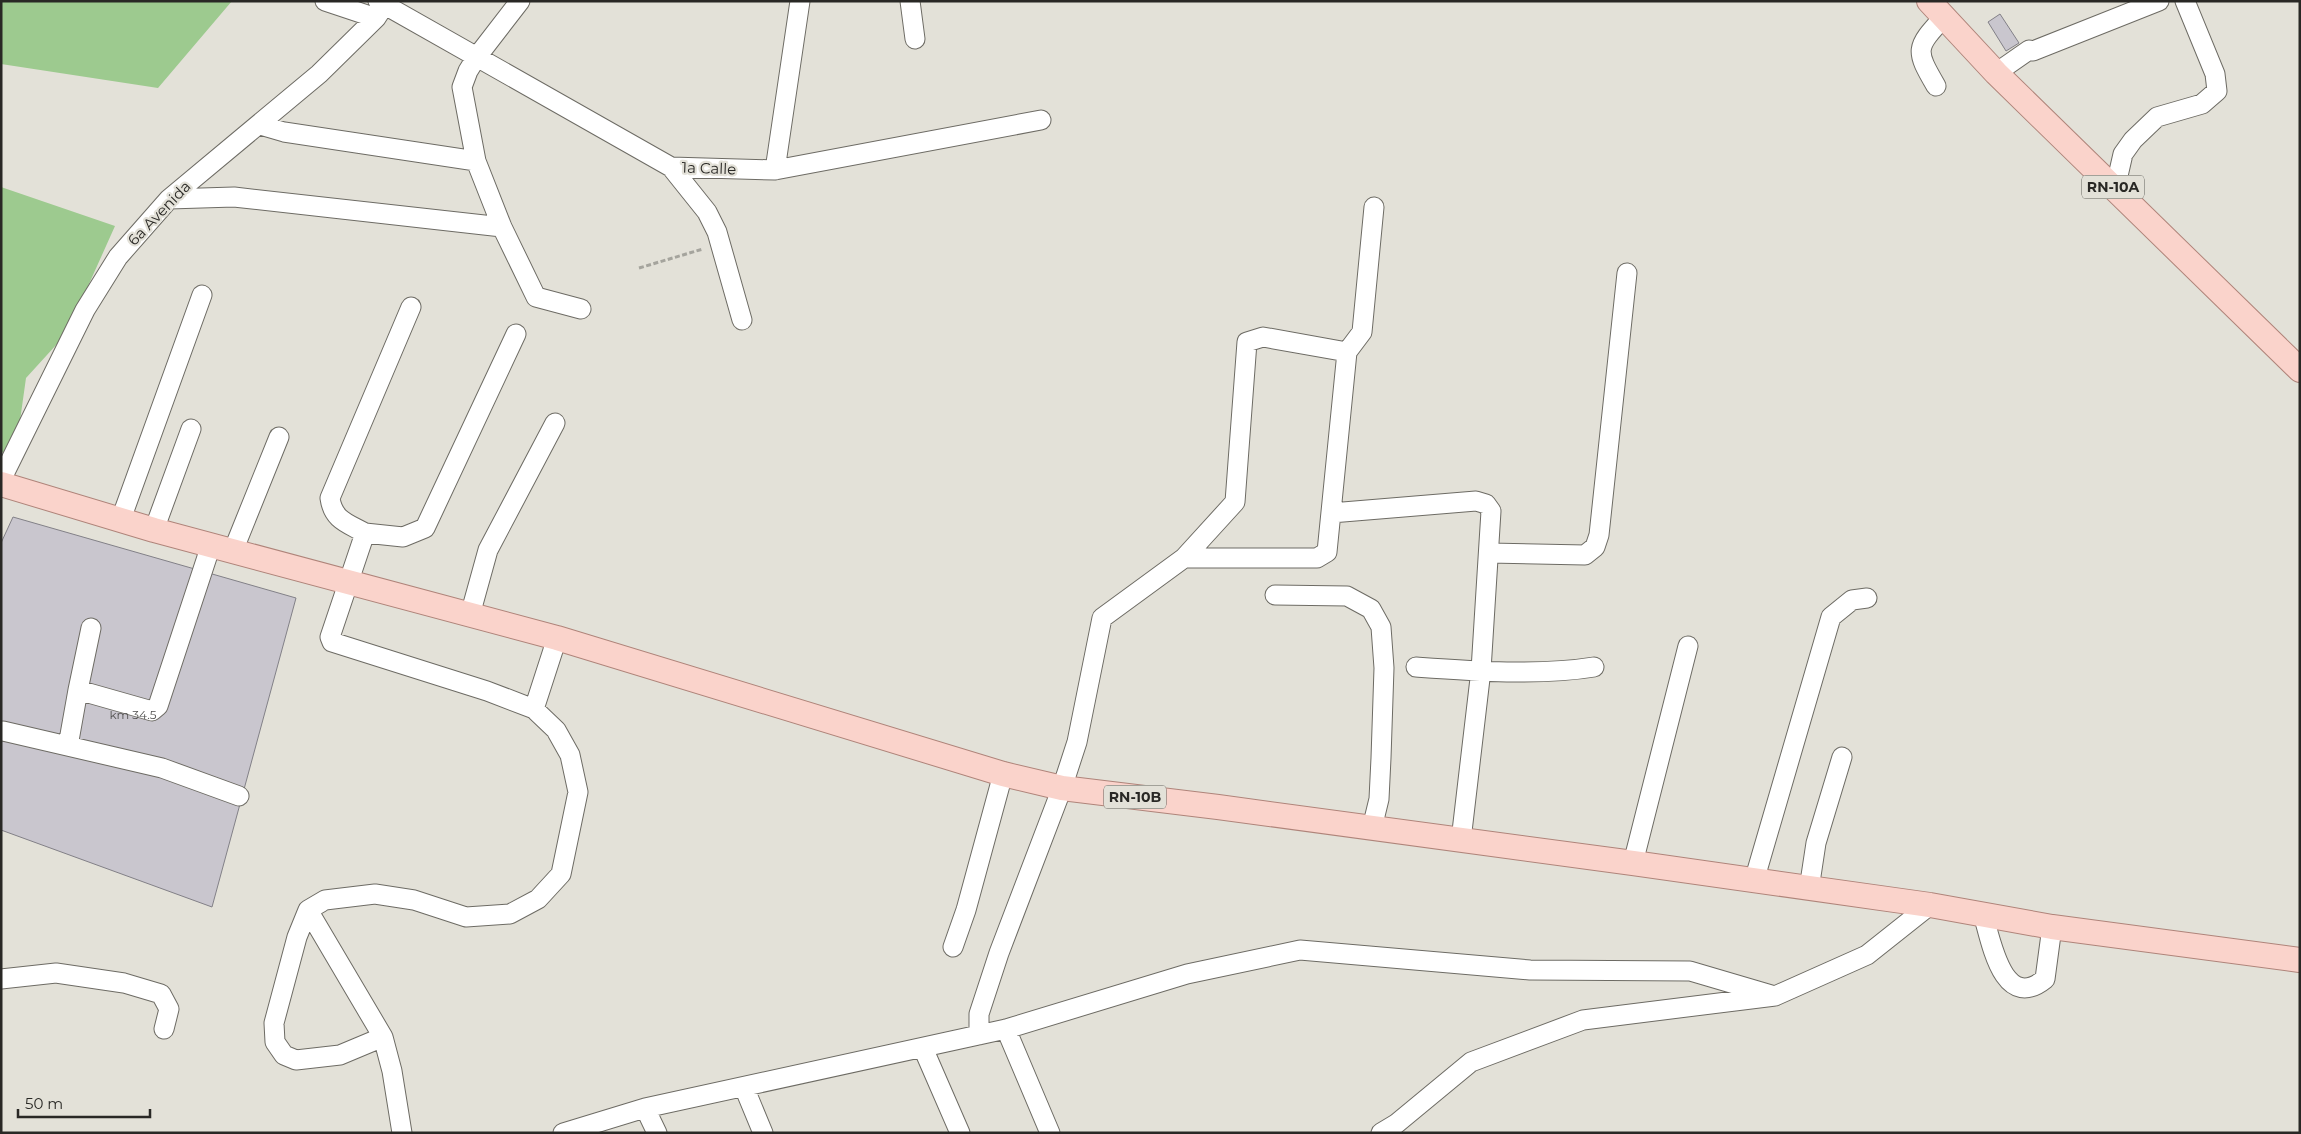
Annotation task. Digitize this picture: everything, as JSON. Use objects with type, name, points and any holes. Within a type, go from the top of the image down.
[{"type":"main road","name":"RN-10A","points":[[1936,9],[2001,77],[2300,370]]},
{"type":"main road","name":"RN-10B","points":[[1,482],[154,530],[557,638],[1003,774],[1062,788],[1218,806],[1810,888],[1930,905],[2052,927],[2299,961]]},
{"type":"street","name":"1a Calle","points":[[324,1],[381,7],[671,167],[775,170],[1041,120]]},
{"type":"street","points":[[520,1],[476,58],[462,86],[476,161],[502,227],[536,297],[582,309]]},
{"type":"street","points":[[775,170],[800,1]]},
{"type":"street","points":[[910,1],[915,39]]},
{"type":"street","points":[[2001,77],[2029,58],[2033,51],[2159,1]]},
{"type":"street","points":[[2115,189],[2123,154],[2139,134],[2157,117],[2202,104],[2217,91],[2215,74],[2185,1]]},
{"type":"street","name":"6a Avenida","points":[[1,482],[85,310],[118,257],[170,199],[319,74],[381,7]]},
{"type":"street","points":[[1936,9],[1922,44],[1921,60],[1936,86]]},
{"type":"street","points":[[260,125],[284,132],[476,161]]},
{"type":"street","points":[[671,167],[707,212],[721,244],[742,320]]},
{"type":"street","points":[[170,199],[234,197],[502,227]]},
{"type":"street","points":[[1184,558],[1317,558],[1327,552],[1347,352],[1362,332],[1374,207]]},
{"type":"street","points":[[1489,553],[1585,555],[1594,547],[1599,535],[1627,273]]},
{"type":"street","points":[[121,519],[202,295]]},
{"type":"street","points":[[411,306],[330,498],[331,510],[338,518],[365,533],[403,537],[425,528],[516,334]]},
{"type":"street","points":[[979,1036],[979,1014],[996,962],[1062,788],[1077,742],[1102,618],[1184,558],[1235,502],[1247,342],[1263,337],[1347,352]]},
{"type":"street","points":[[470,615],[488,550],[555,422]]},
{"type":"street","points":[[154,530],[191,429]]},
{"type":"street","points":[[78,690],[152,712],[158,706],[222,548],[278,437]]},
{"type":"street","points":[[1331,513],[1476,501],[1486,504],[1491,511],[1481,670],[1461,840]]},
{"type":"street","points":[[365,533],[350,583],[330,637],[332,642],[487,691],[534,709],[556,730],[570,755],[578,792],[561,874],[538,899],[510,914],[466,917],[414,900],[375,894],[326,900],[308,910],[297,937],[274,1023],[275,1042],[284,1055],[296,1060],[340,1055],[383,1037]]},
{"type":"street","points":[[1275,595],[1347,596],[1371,609],[1381,627],[1384,668],[1381,758],[1379,799],[1372,828]]},
{"type":"street","points":[[1754,881],[1831,617],[1852,600],[1867,598]]},
{"type":"street","points":[[68,746],[91,628]]},
{"type":"street","points":[[534,709],[557,638]]},
{"type":"street","points":[[1633,864],[1688,646]]},
{"type":"street","points":[[1416,667],[1571,671],[1594,667]]},
{"type":"street","points":[[2,735],[68,746],[162,768],[239,796]]},
{"type":"street","points":[[1810,888],[1816,843],[1842,757]]},
{"type":"street","points":[[953,947],[966,910],[1003,774]]},
{"type":"street","points":[[1381,1133],[1396,1124],[1471,1062],[1583,1020],[1775,996],[1867,955],[1930,905]]},
{"type":"street","points":[[308,910],[383,1037],[392,1071],[402,1133]]},
{"type":"street","points":[[1983,914],[2000,971],[2012,984],[2026,988],[2037,985],[2045,979],[2052,927]]},
{"type":"street","points":[[563,1133],[645,1108],[979,1036],[1187,974],[1300,950],[1530,970],[1690,971],[1775,996]]},
{"type":"street","points":[[1,979],[56,973],[124,983],[161,994],[169,1009],[164,1029]]},
{"type":"street","points":[[1006,1029],[1050,1133]]},
{"type":"street","points":[[923,1048],[960,1133]]},
{"type":"street","points":[[744,1086],[763,1133]]},
{"type":"street","points":[[645,1108],[657,1133]]},
{"type":"path","points":[[639,268],[721,244]]},
{"type":"green space","points":[[1,1],[232,1],[158,88],[1,64]]},
{"type":"green space","points":[[1,187],[115,226],[67,333],[26,378],[17,442],[11,454],[1,452]]},
{"type":"building","points":[[2000,14],[2019,43],[2006,51],[1988,22]]},
{"type":"building","points":[[13,517],[296,598],[212,907],[1,830],[1,543]]}]
